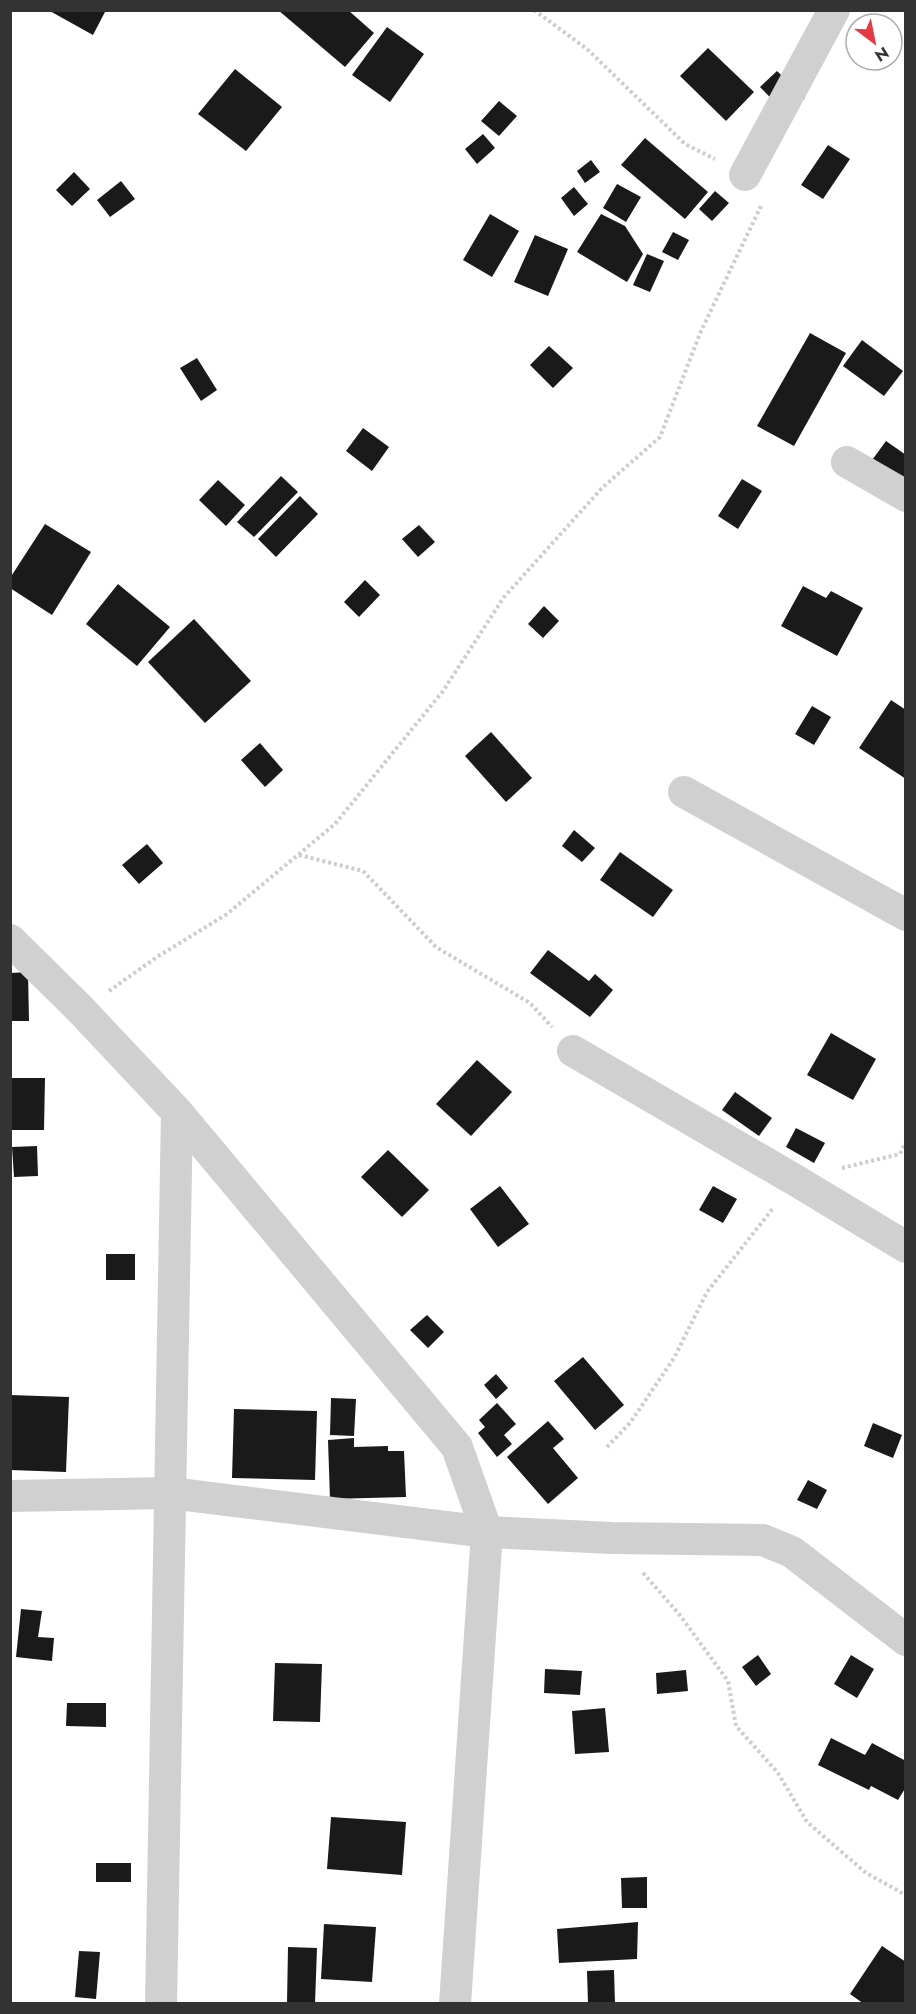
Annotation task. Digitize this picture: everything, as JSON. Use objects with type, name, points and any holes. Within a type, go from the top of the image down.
[{"type":"street","points":[[745,175],[834,10]]},
{"type":"street","points":[[847,462],[906,496]]},
{"type":"street","points":[[684,792],[906,915]]},
{"type":"street","points":[[10,940],[81,1010],[177,1112],[457,1447],[487,1532],[455,2004]]},
{"type":"street","points":[[573,1051],[906,1247]]},
{"type":"street","points":[[161,2004],[177,1112]]},
{"type":"street","points":[[10,1496],[170,1493],[487,1532],[612,1538],[763,1540],[792,1552],[906,1640]]},
{"type":"path","points":[[534,10],[587,49],[685,144],[745,175]]},
{"type":"path","points":[[81,1010],[157,957],[227,914],[335,824],[443,691],[504,597],[602,488],[660,437],[701,331],[763,202]]},
{"type":"path","points":[[298,855],[363,871],[436,947],[530,1003],[573,1051]]},
{"type":"path","points":[[607,1447],[630,1423],[674,1358],[707,1292],[795,1180],[900,1154],[906,1141]]},
{"type":"path","points":[[612,1538],[680,1614],[728,1681],[736,1726],[778,1773],[807,1822],[866,1873],[906,1895]]},
{"type":"building","points":[[48,10],[106,10],[93,35]]},
{"type":"building","points":[[278,10],[348,10],[374,33],[345,67]]},
{"type":"building","points":[[387,27],[424,54],[390,102],[352,75]]},
{"type":"building","points":[[708,48],[754,92],[726,121],[680,76]]},
{"type":"building","points":[[235,69],[282,107],[246,151],[198,114]]},
{"type":"building","points":[[777,71],[805,98],[787,115],[760,87]]},
{"type":"building","points":[[499,101],[517,116],[499,136],[481,121]]},
{"type":"building","points":[[483,134],[495,148],[477,164],[465,149]]},
{"type":"building","points":[[645,138],[708,192],[685,219],[621,165]]},
{"type":"building","points":[[828,145],[850,159],[823,199],[801,185]]},
{"type":"building","points":[[591,160],[600,172],[585,183],[577,171]]},
{"type":"building","points":[[74,172],[90,189],[72,206],[56,190]]},
{"type":"building","points":[[121,181],[135,199],[110,217],[97,200]]},
{"type":"building","points":[[617,184],[641,197],[626,222],[603,208]]},
{"type":"building","points":[[574,187],[588,204],[574,216],[561,198]]},
{"type":"building","points":[[715,191],[729,203],[712,221],[699,209]]},
{"type":"building","points":[[490,214],[519,231],[492,277],[463,260]]},
{"type":"building","points":[[601,214],[625,226],[643,254],[627,282],[577,252]]},
{"type":"building","points":[[673,232],[689,240],[678,260],[662,252]]},
{"type":"building","points":[[535,235],[568,249],[548,296],[514,282]]},
{"type":"building","points":[[647,254],[664,261],[650,292],[633,285]]},
{"type":"building","points":[[810,333],[846,353],[794,446],[757,426]]},
{"type":"building","points":[[862,340],[903,371],[884,396],[843,366]]},
{"type":"building","points":[[549,346],[573,368],[553,388],[530,365]]},
{"type":"building","points":[[197,358],[217,390],[201,401],[180,368]]},
{"type":"building","points":[[363,428],[389,447],[372,471],[346,451]]},
{"type":"building","points":[[886,441],[906,455],[906,479],[867,467]]},
{"type":"building","points":[[281,476],[298,492],[254,537],[237,522]]},
{"type":"building","points":[[742,479],[762,491],[738,529],[718,516]]},
{"type":"building","points":[[218,480],[245,505],[226,526],[199,500]]},
{"type":"building","points":[[300,496],[318,514],[276,557],[258,539]]},
{"type":"building","points":[[45,524],[91,552],[52,615],[10,588],[10,578]]},
{"type":"building","points":[[419,525],[435,542],[418,557],[402,539]]},
{"type":"building","points":[[365,580],[380,595],[359,617],[344,602]]},
{"type":"building","points":[[118,584],[170,627],[137,666],[86,624]]},
{"type":"building","points":[[803,586],[826,598],[831,591],[863,608],[837,656],[781,626]]},
{"type":"building","points":[[544,606],[559,621],[543,638],[528,624]]},
{"type":"building","points":[[194,619],[251,681],[205,723],[148,662]]},
{"type":"building","points":[[891,700],[906,710],[906,779],[859,748]]},
{"type":"building","points":[[812,706],[831,717],[814,745],[795,734]]},
{"type":"building","points":[[491,732],[532,778],[506,802],[465,756]]},
{"type":"building","points":[[260,743],[283,770],[265,787],[241,760]]},
{"type":"building","points":[[574,830],[595,848],[582,862],[562,846]]},
{"type":"building","points":[[147,844],[163,863],[139,884],[122,865]]},
{"type":"building","points":[[620,852],[673,890],[653,917],[600,880]]},
{"type":"building","points":[[548,950],[589,981],[595,974],[613,990],[590,1017],[530,973]]},
{"type":"building","points":[[28,972],[29,1021],[10,1021],[10,973]]},
{"type":"building","points":[[831,1033],[876,1059],[853,1100],[807,1075]]},
{"type":"building","points":[[477,1060],[512,1092],[471,1136],[436,1104]]},
{"type":"building","points":[[10,1078],[45,1078],[44,1130],[10,1130]]},
{"type":"building","points":[[735,1092],[772,1118],[759,1136],[722,1110]]},
{"type":"building","points":[[796,1128],[825,1143],[814,1163],[786,1147]]},
{"type":"building","points":[[37,1146],[38,1176],[14,1177],[12,1147]]},
{"type":"building","points":[[388,1150],[429,1190],[402,1217],[361,1177]]},
{"type":"building","points":[[500,1186],[529,1224],[498,1247],[470,1209]]},
{"type":"building","points":[[713,1186],[737,1199],[723,1223],[699,1210]]},
{"type":"building","points":[[106,1254],[135,1254],[135,1280],[106,1280]]},
{"type":"building","points":[[427,1315],[444,1332],[428,1348],[410,1330]]},
{"type":"building","points":[[583,1357],[624,1405],[595,1430],[554,1381]]},
{"type":"building","points":[[496,1374],[508,1388],[496,1399],[484,1385]]},
{"type":"building","points":[[10,1395],[69,1397],[66,1472],[10,1470]]},
{"type":"building","points":[[331,1398],[356,1399],[354,1436],[330,1435]]},
{"type":"building","points":[[497,1403],[516,1424],[504,1435],[512,1444],[497,1457],[478,1433],[485,1427],[479,1420]]},
{"type":"building","points":[[234,1409],[317,1411],[315,1480],[232,1478]]},
{"type":"building","points":[[548,1421],[564,1439],[553,1448],[578,1478],[548,1504],[507,1457]]},
{"type":"building","points":[[873,1423],[902,1435],[893,1458],[864,1446]]},
{"type":"building","points":[[354,1438],[354,1447],[388,1446],[388,1451],[404,1451],[406,1497],[330,1499],[328,1440]]},
{"type":"building","points":[[808,1480],[827,1490],[817,1509],[797,1500]]},
{"type":"building","points":[[21,1609],[42,1611],[38,1637],[54,1638],[52,1661],[16,1657]]},
{"type":"building","points":[[758,1655],[771,1674],[756,1686],[742,1667]]},
{"type":"building","points":[[851,1655],[874,1669],[857,1698],[834,1684]]},
{"type":"building","points":[[275,1663],[322,1664],[320,1722],[273,1721]]},
{"type":"building","points":[[545,1669],[582,1671],[580,1695],[544,1693]]},
{"type":"building","points":[[686,1670],[688,1691],[657,1694],[656,1673]]},
{"type":"building","points":[[67,1703],[106,1703],[106,1727],[66,1726]]},
{"type":"building","points":[[605,1708],[609,1752],[575,1754],[572,1711]]},
{"type":"building","points":[[831,1738],[865,1755],[872,1743],[906,1761],[906,1787],[898,1800],[871,1786],[869,1790],[818,1765]]},
{"type":"building","points":[[331,1817],[406,1822],[402,1875],[327,1869]]},
{"type":"building","points":[[96,1863],[131,1863],[131,1882],[96,1882]]},
{"type":"building","points":[[647,1877],[647,1908],[622,1908],[621,1878]]},
{"type":"building","points":[[638,1922],[637,1959],[559,1963],[557,1929]]},
{"type":"building","points":[[324,1924],[376,1927],[372,1982],[321,1979]]},
{"type":"building","points":[[882,1946],[906,1962],[906,2004],[864,2004],[850,1994]]},
{"type":"building","points":[[288,1947],[317,1948],[315,2004],[287,2004]]},
{"type":"building","points":[[79,1951],[100,1952],[96,1999],[75,1997]]},
{"type":"building","points":[[614,1970],[615,2004],[588,2004],[587,1971]]}]
